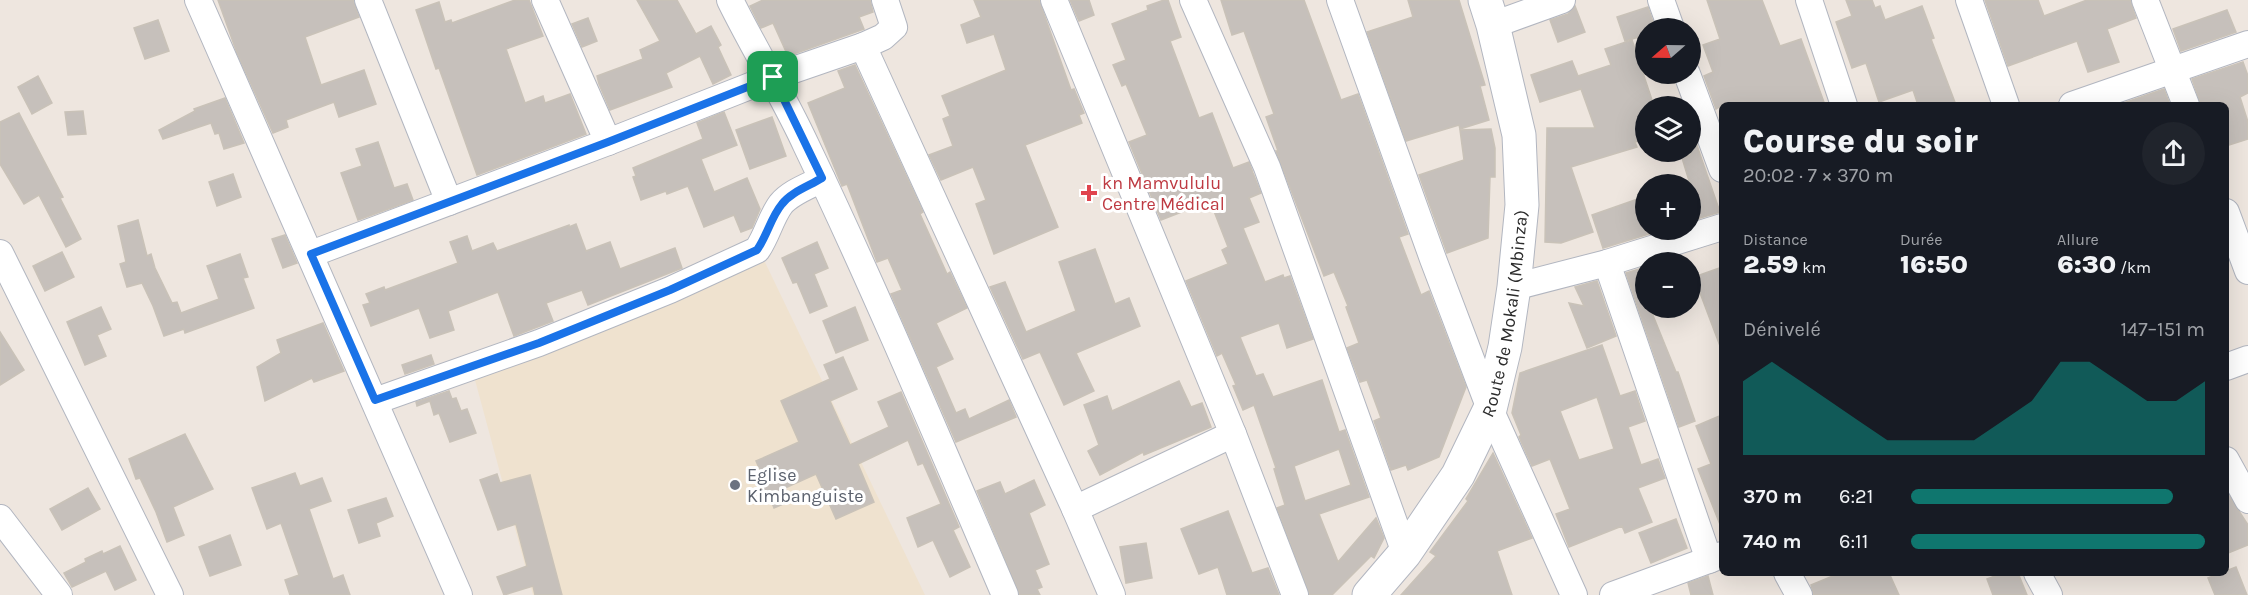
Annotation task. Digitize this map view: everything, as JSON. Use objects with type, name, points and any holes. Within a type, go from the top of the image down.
[{"type":"street","points":[[198,0],[459,595]]},
{"type":"street","points":[[368,0],[449,202]]},
{"type":"street","points":[[544,0],[608,142]]},
{"type":"street","points":[[730,0],[773,77],[873,288],[1005,595]]},
{"type":"street","points":[[311,254],[773,77],[863,46],[890,33],[894,27],[885,0]]},
{"type":"street","points":[[1054,0],[1233,434],[1295,595]]},
{"type":"street","points":[[1193,0],[1267,167],[1405,553]]},
{"type":"street","points":[[1340,0],[1490,409],[1574,595]]},
{"type":"street","points":[[1489,12],[1562,0]]},
{"type":"street","points":[[1661,0],[1667,18]]},
{"type":"street","points":[[1809,0],[1843,102]]},
{"type":"street","points":[[1969,0],[2005,102]]},
{"type":"street","points":[[2145,0],[2185,102]]},
{"type":"street","name":"Route de Mokali (Mbinza)","points":[[1370,595],[1405,553],[1458,475],[1490,409],[1505,347],[1514,287],[1522,205],[1519,135],[1489,12]]},
{"type":"street","points":[[2081,102],[2248,44]]},
{"type":"street","points":[[863,46],[1112,595]]},
{"type":"street","points":[[1691,84],[1719,162]]},
{"type":"street","points":[[375,400],[539,343],[670,290],[757,250],[782,204],[794,194],[822,178]]},
{"type":"street","points":[[2229,220],[2248,271]]},
{"type":"street","points":[[1514,287],[1607,263],[1719,228]]},
{"type":"street","points":[[0,253],[170,595]]},
{"type":"street","points":[[1607,263],[1715,557],[1613,595]]},
{"type":"street","points":[[2229,366],[2248,359]]},
{"type":"street","points":[[1075,510],[1233,434]]},
{"type":"street","points":[[2229,465],[2248,500]]},
{"type":"street","points":[[0,518],[59,595]]},
{"type":"street","points":[[1789,576],[1799,595]]},
{"type":"street","points":[[2039,576],[2049,595]]},
{"type":"shaded area","points":[[763,258],[925,595],[533,595],[475,380]]},
{"type":"building","points":[[218,0],[353,0],[359,17],[305,37],[321,85],[364,70],[376,104],[339,117],[334,102],[286,120],[288,127],[273,133],[237,53]]},
{"type":"building","points":[[515,0],[529,0],[543,36],[506,49],[525,103],[543,96],[545,103],[570,94],[586,134],[477,175],[416,10],[439,2],[445,22],[451,20],[452,23]]},
{"type":"building","points":[[637,0],[677,0],[696,34],[711,26],[721,45],[718,47],[731,75],[713,84],[700,56],[666,73],[672,87],[610,110],[597,76],[643,59],[640,50],[660,41]]},
{"type":"building","points":[[763,0],[870,0],[873,12],[859,17],[864,29],[788,56],[773,23],[761,28],[750,6]]},
{"type":"building","points":[[974,0],[1039,0],[1071,90],[1074,89],[1084,113],[1079,115],[1082,123],[1025,145],[1058,227],[994,254],[976,204],[986,200],[973,167],[941,180],[929,155],[953,146],[943,119],[950,116],[942,96],[1006,70],[994,34],[967,43],[961,25],[981,17]]},
{"type":"building","points":[[1070,0],[1089,0],[1094,15],[1079,21]]},
{"type":"building","points":[[1168,0],[1181,37],[1170,41],[1199,118],[1212,113],[1233,168],[1249,162],[1261,193],[1249,198],[1259,222],[1243,228],[1265,282],[1283,275],[1284,278],[1290,276],[1313,339],[1287,348],[1279,323],[1240,337],[1256,376],[1263,374],[1273,397],[1322,380],[1339,432],[1345,430],[1369,497],[1319,514],[1338,562],[1376,518],[1384,538],[1374,558],[1371,556],[1332,595],[1310,595],[1277,508],[1285,505],[1274,469],[1276,468],[1254,405],[1243,410],[1233,386],[1236,385],[1222,353],[1217,356],[1186,281],[1228,264],[1222,250],[1228,247],[1210,201],[1161,220],[1129,142],[1147,135],[1126,84],[1122,86],[1113,65],[1126,60],[1112,24],[1148,10],[1147,6]],"holes":[[[1339,449],[1351,485],[1305,501],[1294,466]]]},
{"type":"building","points":[[1221,0],[1304,0],[1341,100],[1358,94],[1408,234],[1399,237],[1421,295],[1429,291],[1466,387],[1439,457],[1408,470],[1406,465],[1391,470],[1374,421],[1381,418],[1367,380],[1360,382],[1347,348],[1359,343],[1346,307],[1348,306],[1334,272],[1324,276],[1276,151],[1278,151],[1266,117],[1274,114],[1244,31],[1232,35]]},
{"type":"building","points":[[1408,0],[1459,0],[1485,85],[1480,86],[1489,120],[1460,129],[1459,125],[1406,141],[1367,32],[1413,17]]},
{"type":"building","points":[[1707,0],[1762,0],[1780,46],[1801,39],[1824,102],[1719,102],[1719,107],[1716,109],[1704,76],[1713,72],[1703,45],[1720,39]]},
{"type":"building","points":[[1846,0],[1872,0],[1875,8],[1880,6],[1885,20],[1922,6],[1934,38],[1931,39],[1955,102],[1917,102],[1913,90],[1879,102],[1866,63],[1852,68],[1836,22],[1852,16]]},
{"type":"building","points":[[1985,0],[2038,0],[2044,16],[2087,0],[2130,0],[2136,18],[2107,29],[2119,62],[2088,72],[2077,41],[2008,66]]},
{"type":"building","points":[[1575,6],[1585,32],[1558,42],[1550,20],[1568,14]]},
{"type":"building","points":[[1648,7],[1652,18],[1635,18],[1635,38],[1625,41],[1617,17]]},
{"type":"building","points":[[2227,10],[2236,32],[2181,51],[2173,29]]},
{"type":"building","points":[[588,18],[597,41],[582,47],[572,24]]},
{"type":"building","points":[[158,20],[169,51],[145,59],[134,28]]},
{"type":"building","points":[[1632,40],[1635,49],[1635,84],[1647,84],[1651,96],[1635,96],[1635,148],[1571,167],[1593,232],[1561,243],[1545,242],[1547,128],[1595,128],[1581,89],[1540,102],[1531,75],[1572,61],[1578,76],[1611,65],[1605,49]]},
{"type":"building","points":[[2243,62],[2248,76],[2248,93],[2240,97],[2248,122],[2248,139],[2229,145],[2229,102],[2200,102],[2192,79]]},
{"type":"building","points":[[855,65],[923,212],[920,214],[947,274],[950,272],[967,308],[936,323],[953,359],[936,367],[956,413],[965,409],[969,419],[1009,400],[1016,417],[956,442],[891,294],[902,290],[888,258],[877,262],[847,184],[842,186],[808,103],[845,88],[838,71]]},
{"type":"building","points":[[38,76],[52,103],[32,114],[18,87]]},
{"type":"building","points":[[2164,89],[2169,102],[2127,102]]},
{"type":"building","points":[[225,98],[244,143],[224,149],[219,133],[215,134],[211,123],[163,139],[159,130],[195,111],[194,109]]},
{"type":"building","points":[[83,111],[86,134],[68,135],[65,112]]},
{"type":"building","points":[[724,112],[737,145],[701,159],[714,192],[747,178],[760,209],[752,228],[741,232],[734,215],[704,227],[688,186],[641,200],[633,177],[636,176],[633,168],[703,139],[697,123]]},
{"type":"building","points":[[19,113],[63,197],[60,198],[81,239],[66,247],[39,195],[24,204],[0,164],[0,122]]},
{"type":"building","points":[[772,117],[786,156],[750,169],[736,130]]},
{"type":"building","points":[[1491,129],[1495,148],[1495,177],[1490,177],[1488,238],[1447,253],[1419,175],[1464,160],[1460,130]]},
{"type":"building","points":[[378,142],[394,188],[407,184],[413,200],[358,220],[341,173],[362,166],[356,149]]},
{"type":"building","points":[[1701,157],[1719,212],[1701,218],[1701,174],[1687,174],[1683,162],[1701,162]]},
{"type":"building","points":[[233,174],[241,197],[217,206],[209,182]]},
{"type":"building","points":[[1635,200],[1635,238],[1603,248],[1592,215]]},
{"type":"building","points":[[138,220],[147,256],[151,254],[155,268],[172,303],[177,302],[181,313],[219,299],[207,266],[240,254],[248,277],[243,278],[254,308],[185,333],[184,329],[164,336],[142,283],[127,287],[120,264],[126,262],[118,226]]},
{"type":"building","points":[[576,224],[586,251],[610,242],[620,269],[675,248],[682,268],[588,305],[582,290],[546,303],[553,321],[514,336],[498,292],[448,311],[454,330],[430,338],[419,308],[371,326],[363,305],[370,303],[366,294],[384,287],[385,290],[458,263],[450,242],[467,236],[472,251],[493,243],[497,251]]},
{"type":"building","points":[[285,235],[297,263],[283,268],[272,239]]},
{"type":"building","points":[[817,242],[828,268],[814,274],[827,306],[810,313],[797,282],[793,283],[782,258]]},
{"type":"building","points":[[1095,249],[1115,304],[1129,298],[1140,326],[1076,353],[1094,391],[1064,405],[1040,352],[1023,359],[990,287],[1005,282],[1026,332],[1076,311],[1059,262]]},
{"type":"building","points":[[62,252],[74,277],[45,291],[33,266]]},
{"type":"building","points":[[1719,268],[1719,343],[1701,296],[1701,274]]},
{"type":"building","points":[[1635,270],[1635,299],[1626,273]]},
{"type":"building","points":[[1597,281],[1616,336],[1587,348],[1569,303],[1584,306],[1575,287]]},
{"type":"building","points":[[101,307],[111,329],[97,335],[106,356],[85,365],[67,322]]},
{"type":"building","points":[[855,307],[868,340],[836,353],[823,321]]},
{"type":"building","points":[[1641,318],[1654,318],[1676,372],[1678,372],[1695,421],[1679,427]]},
{"type":"building","points":[[323,323],[344,371],[314,382],[312,378],[265,401],[257,367],[281,353],[277,340]]},
{"type":"building","points":[[0,332],[24,370],[0,385]]},
{"type":"building","points":[[1602,345],[1620,396],[1635,391],[1645,421],[1628,427],[1641,465],[1658,459],[1665,478],[1638,488],[1652,522],[1625,533],[1622,526],[1569,547],[1556,514],[1570,509],[1550,459],[1532,466],[1519,437],[1521,435],[1512,413],[1520,373]],"holes":[[[1597,397],[1614,449],[1579,460],[1560,411]]]},
{"type":"building","points":[[431,355],[434,364],[405,374],[402,365]]},
{"type":"building","points":[[843,357],[857,389],[830,401],[850,445],[889,427],[878,402],[901,392],[959,527],[953,530],[970,567],[950,577],[933,540],[918,547],[907,518],[941,504],[923,463],[918,465],[908,440],[858,464],[874,502],[836,519],[816,474],[785,488],[790,501],[774,508],[768,492],[763,494],[756,478],[762,475],[756,461],[799,442],[781,401],[830,379],[824,365]]},
{"type":"building","points":[[1179,381],[1191,407],[1202,403],[1211,427],[1144,455],[1143,452],[1100,475],[1088,451],[1099,445],[1084,405],[1107,396],[1112,411]]},
{"type":"building","points":[[449,391],[452,399],[456,398],[461,411],[467,409],[476,433],[450,442],[439,413],[434,415],[430,401],[417,406],[416,402]]},
{"type":"building","points":[[1719,416],[1719,522],[1698,469],[1711,464],[1696,426]]},
{"type":"building","points":[[185,434],[213,489],[173,507],[184,535],[167,542],[156,512],[140,478],[136,479],[129,459]]},
{"type":"building","points":[[1493,453],[1532,538],[1497,551],[1512,595],[1401,595],[1436,556],[1430,552],[1468,501],[1466,499]]},
{"type":"building","points":[[295,473],[300,486],[322,478],[331,501],[309,509],[333,579],[343,575],[350,595],[290,595],[285,580],[299,575],[281,523],[267,529],[252,488]]},
{"type":"building","points":[[497,474],[500,483],[530,475],[562,595],[535,595],[533,586],[504,595],[497,577],[527,566],[516,524],[498,530],[480,480]]},
{"type":"building","points":[[1034,480],[1045,505],[1029,513],[1049,564],[1035,570],[1042,587],[1037,589],[1040,595],[1020,595],[977,491],[1000,482],[1005,494]]},
{"type":"building","points":[[88,488],[100,509],[62,530],[50,509]]},
{"type":"building","points":[[2229,496],[2248,525],[2248,545],[2229,553]]},
{"type":"building","points":[[386,498],[393,516],[376,523],[380,536],[359,543],[348,510]]},
{"type":"building","points":[[1228,511],[1252,573],[1268,568],[1279,595],[1227,595],[1218,567],[1199,574],[1181,529]]},
{"type":"building","points":[[1676,519],[1687,548],[1651,563],[1639,533]]},
{"type":"building","points":[[230,535],[241,565],[210,576],[199,547]]},
{"type":"building","points":[[1146,543],[1152,578],[1126,583],[1120,547]]},
{"type":"building","points":[[120,546],[136,580],[115,590],[106,571],[72,587],[64,573],[86,562],[85,559]]},
{"type":"building","points":[[2236,567],[2247,595],[2215,595],[2208,578],[2229,576],[2229,570]]},
{"type":"building","points":[[1708,576],[1713,595],[1691,595],[1688,583]]},
{"type":"building","points":[[1833,576],[1890,576],[1899,595],[1814,595],[1811,585]]},
{"type":"building","points":[[1995,576],[2019,576],[2027,595],[1993,595],[1987,579]]},
{"type":"place","name":"kn Mamvululu Centre Médical","points":[[1089,193]]},
{"type":"place","name":"Eglise Kimbanguiste","points":[[735,485]]},
{"type":"route","points":[[773,77],[822,178],[794,194],[782,204],[757,250],[670,290],[539,343],[375,400],[311,254],[773,77]]}]
